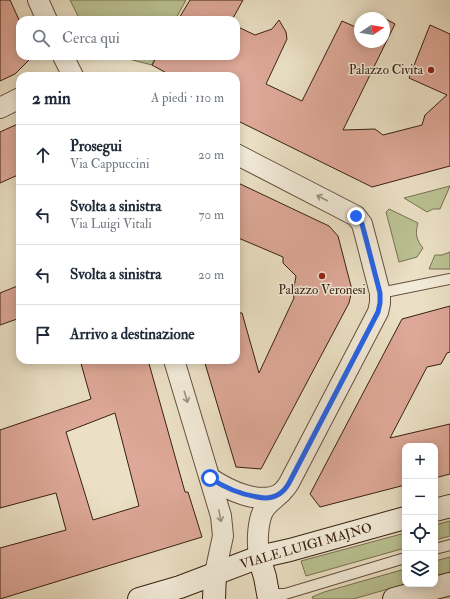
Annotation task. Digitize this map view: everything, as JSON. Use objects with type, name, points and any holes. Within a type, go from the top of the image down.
[{"type":"main road","points":[[438,509],[450,506]]},
{"type":"main road","name":"VIALE LUIGI MAJNO","points":[[139,599],[180,587],[259,557],[290,550],[402,519]]},
{"type":"main road","points":[[259,557],[268,597]]},
{"type":"main road","points":[[214,599],[215,573]]},
{"type":"main road","points":[[394,599],[450,584]]},
{"type":"street","points":[[38,0],[45,16]]},
{"type":"street","points":[[65,60],[70,72]]},
{"type":"street","points":[[0,108],[16,100]]},
{"type":"street","points":[[240,156],[356,216],[362,224],[380,293],[378,312],[289,483],[283,492],[267,506],[263,512],[257,538],[259,557]]},
{"type":"street","points":[[175,364],[221,516],[223,536],[215,573]]},
{"type":"street","points":[[210,478],[224,488],[250,496],[269,498],[283,492]]},
{"type":"lane","points":[[380,293],[450,279]]},
{"type":"lane","points":[[438,548],[450,545]]},
{"type":"lane","points":[[268,597],[285,594],[402,559]]},
{"type":"green space","points":[[70,0],[186,0],[177,16],[78,16]]},
{"type":"green space","points":[[133,60],[154,60],[152,65]]},
{"type":"green space","points":[[450,186],[440,209],[433,209],[427,212],[404,198]]},
{"type":"green space","points":[[389,209],[418,223],[417,236],[423,248],[417,257],[399,262],[386,212]]},
{"type":"green space","points":[[450,252],[450,269],[429,269],[435,255],[442,255]]},
{"type":"green space","points":[[450,521],[450,536],[438,539],[438,524]]},
{"type":"green space","points":[[402,534],[402,549],[306,576],[301,561]]},
{"type":"green space","points":[[450,557],[450,572],[438,575],[438,560]]},
{"type":"green space","points":[[402,570],[402,585],[353,599],[313,599],[312,597],[324,592]]},
{"type":"building","points":[[0,0],[10,0],[17,16],[16,16],[16,60],[29,60],[15,74],[0,81]]},
{"type":"building","points":[[190,0],[243,0],[234,16],[180,16]]},
{"type":"building","points":[[279,20],[286,32],[287,39],[266,84],[302,101],[342,21],[354,26],[354,48],[383,48],[343,130],[375,129],[383,135],[422,125],[425,115],[447,95],[409,78],[430,25],[450,34],[450,166],[372,187],[240,122],[240,72],[165,72],[152,65],[155,60],[240,60],[240,28],[255,35],[272,29]]},
{"type":"building","points":[[390,21],[395,24],[390,34]]},
{"type":"building","points":[[16,125],[16,176],[0,183],[0,132]]},
{"type":"building","points":[[240,184],[329,226],[338,236],[352,290],[349,303],[261,469],[236,467],[205,364],[240,364],[240,313],[242,313],[259,373],[294,298],[293,293],[296,276],[283,263],[283,257],[240,239]]},
{"type":"building","points":[[16,287],[16,319],[0,325],[0,293]]},
{"type":"building","points":[[450,306],[450,352],[447,353],[441,364],[427,367],[390,438],[450,424],[450,474],[438,477],[438,443],[402,443],[402,486],[320,507],[310,494],[402,319]]},
{"type":"building","points":[[81,364],[149,364],[185,492],[188,492],[202,537],[0,599],[0,548],[66,530],[56,493],[0,508],[0,430],[91,399]],"holes":[[[115,413],[139,506],[93,520],[66,432]]]},
{"type":"place","name":"Palazzo Civita","points":[[431,70]]},
{"type":"place","name":"Palazzo Veronesi","points":[[322,276]]},
{"type":"route","points":[[210,478],[224,488],[238,493],[265,498],[269,498],[283,492],[289,483],[378,312],[380,293],[362,224],[356,216]]}]
